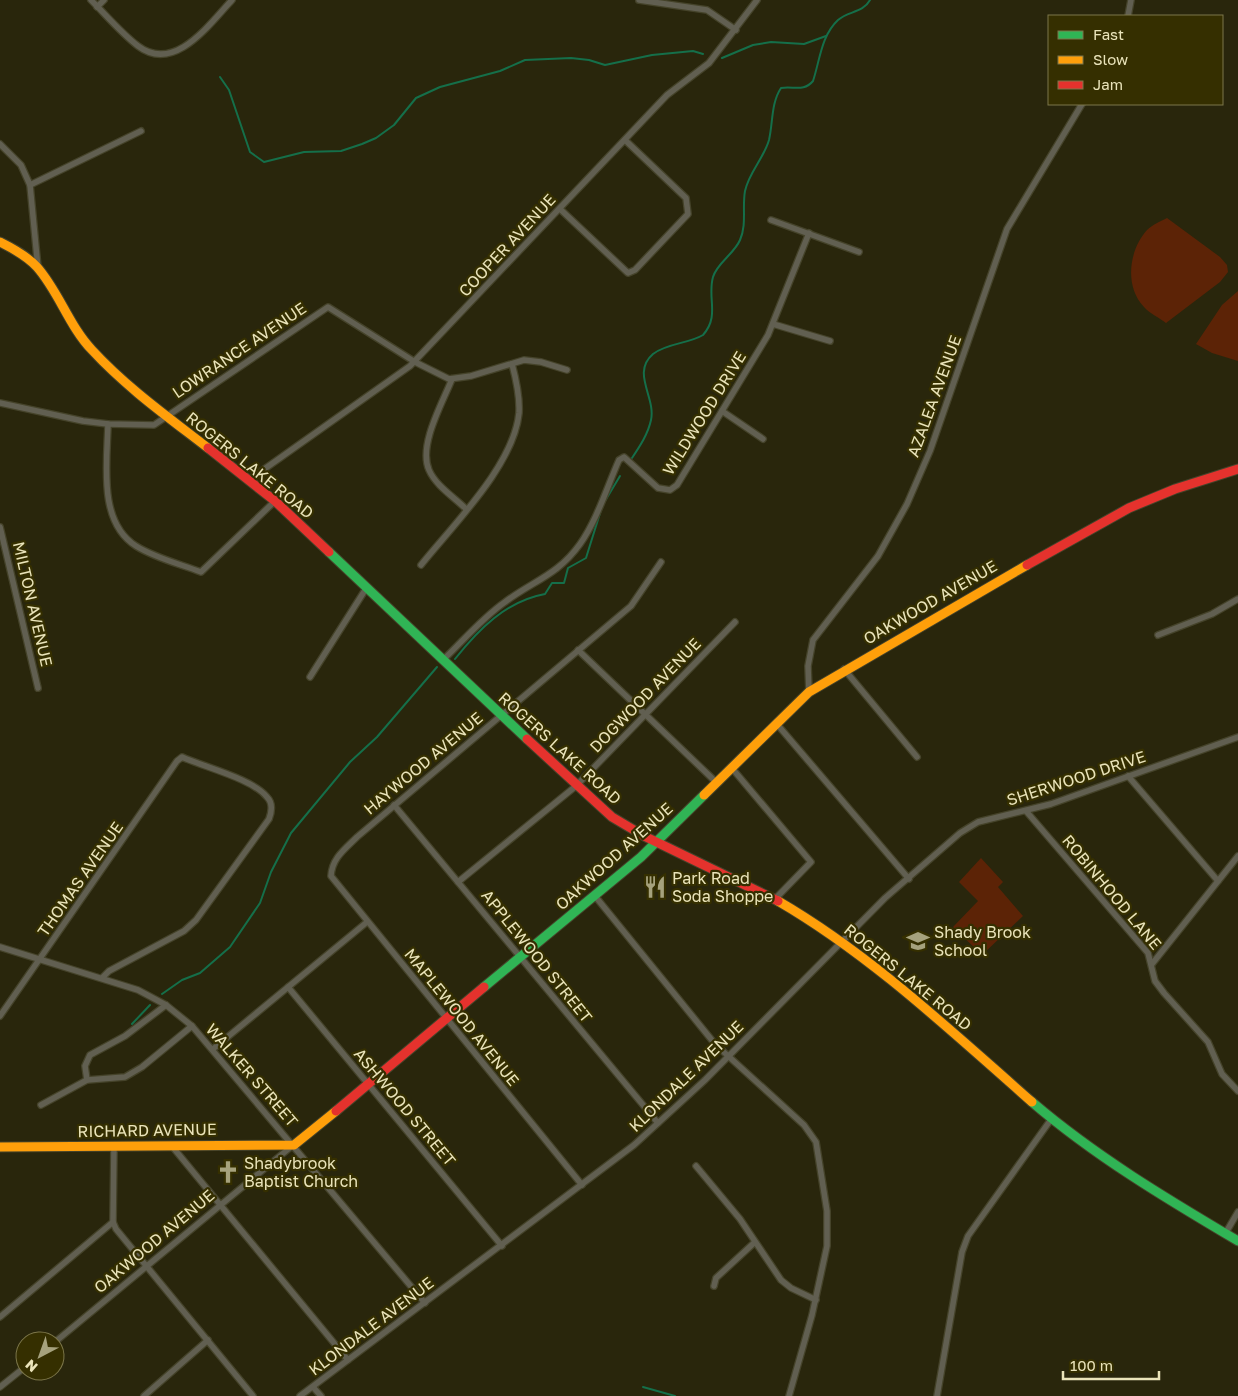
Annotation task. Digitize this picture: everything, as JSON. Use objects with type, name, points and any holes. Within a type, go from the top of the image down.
[{"type":"main road","name":"ROGERS LAKE ROAD","points":[[0,242],[23,254],[38,268],[70,322],[90,348],[116,375],[275,502],[576,786],[612,817],[656,842],[775,900],[843,942],[884,974],[1052,1118],[1136,1180],[1238,1241]]},
{"type":"main road","name":"OAKWOOD AVENUE","points":[[294,1144],[595,896],[656,842],[809,692],[844,669],[1128,508],[1175,489],[1238,469]]},
{"type":"main road","name":"RICHARD AVENUE","points":[[0,1147],[294,1144]]},
{"type":"street","points":[[91,0],[137,45],[150,52],[164,54],[187,46],[232,0]]},
{"type":"street","points":[[97,7],[104,0]]},
{"type":"street","points":[[639,0],[707,10],[736,30]]},
{"type":"street","name":"COOPER AVENUE","points":[[249,480],[384,387],[415,362],[668,95],[709,64],[757,0]]},
{"type":"street","points":[[1128,15],[1131,0]]},
{"type":"street","name":"AZALEA AVENUE","points":[[809,692],[808,666],[813,640],[878,556],[907,504],[930,451],[1007,229],[1081,105]]},
{"type":"street","points":[[30,185],[140,131]]},
{"type":"street","points":[[560,209],[628,272],[635,270],[688,214],[686,198],[625,140]]},
{"type":"street","points":[[0,144],[21,165],[30,185],[38,268]]},
{"type":"street","points":[[771,220],[859,252]]},
{"type":"street","name":"WILDWOOD DRIVE","points":[[443,660],[504,602],[551,574],[570,557],[581,542],[593,519],[618,460],[624,457],[658,488],[670,490],[683,476],[773,324],[809,233]]},
{"type":"street","name":"LOWRANCE AVENUE","points":[[167,417],[328,307],[415,362]]},
{"type":"street","points":[[773,324],[830,341]]},
{"type":"street","points":[[415,362],[435,374],[452,379],[471,376],[524,360],[541,362],[566,370]]},
{"type":"street","points":[[421,565],[500,467],[511,446],[519,413],[517,382],[512,364]]},
{"type":"street","points":[[452,379],[428,439],[426,454],[429,470],[438,483],[466,509]]},
{"type":"street","name":"ROGERS LAKE ROAD","points":[[0,403],[108,424],[154,425],[167,417]]},
{"type":"street","points":[[722,411],[763,439]]},
{"type":"street","points":[[108,424],[109,503],[116,527],[138,548],[201,572],[275,502]]},
{"type":"street","name":"MILTON AVENUE","points":[[0,527],[38,688]]},
{"type":"street","name":"HAYWOOD AVENUE","points":[[333,863],[357,837],[394,805],[631,606],[661,562]]},
{"type":"street","points":[[310,677],[367,587]]},
{"type":"street","points":[[1158,635],[1212,614],[1238,599]]},
{"type":"street","name":"DOGWOOD AVENUE","points":[[458,882],[576,786],[735,622]]},
{"type":"street","points":[[578,650],[716,782]]},
{"type":"street","points":[[844,669],[917,757]]},
{"type":"street","points":[[776,723],[910,879]]},
{"type":"street","name":"SHERWOOD DRIVE","points":[[910,879],[960,833],[978,822],[1026,811],[1238,736]]},
{"type":"street","name":"THOMAS AVENUE","points":[[0,1016],[177,761],[182,757],[259,790],[272,805],[264,828],[196,920],[179,934],[116,967],[103,977]]},
{"type":"street","points":[[731,767],[811,862],[775,900]]},
{"type":"street","points":[[1128,776],[1218,881]]},
{"type":"street","name":"APPLEWOOD STREET","points":[[394,805],[658,1123]]},
{"type":"street","name":"ROBINHOOD LANE","points":[[1026,811],[1148,953],[1156,981],[1164,993],[1208,1042],[1222,1074],[1238,1091]]},
{"type":"street","points":[[1152,964],[1238,856]]},
{"type":"street","name":"MAPLEWOOD AVENUE","points":[[333,863],[331,876],[582,1185]]},
{"type":"street","name":"KLONDALE AVENUE","points":[[300,1396],[582,1185],[658,1123],[728,1057],[885,898],[910,879]]},
{"type":"street","points":[[595,896],[671,992],[728,1057],[804,1125],[816,1142],[823,1177],[828,1235],[826,1260],[789,1396]]},
{"type":"street","points":[[213,1049],[367,922]]},
{"type":"street","name":"WALKER STREET","points":[[0,947],[103,977],[147,993],[166,1005],[192,1026],[294,1144],[425,1303]]},
{"type":"street","name":"ASHWOOD STREET","points":[[288,987],[502,1246]]},
{"type":"street","points":[[86,1080],[85,1066],[90,1055],[126,1036],[166,1005]]},
{"type":"street","points":[[41,1105],[86,1080],[125,1077],[142,1066],[192,1026]]},
{"type":"street","points":[[937,1396],[962,1252],[968,1236],[1052,1118]]},
{"type":"street","name":"OAKWOOD AVENUE","points":[[65,1334],[294,1144]]},
{"type":"street","points":[[171,1145],[348,1360]]},
{"type":"street","points":[[114,1146],[112,1222],[253,1396]]},
{"type":"street","points":[[696,1166],[727,1202],[782,1280],[791,1288],[816,1300]]},
{"type":"street","points":[[1225,1234],[1238,1212]]},
{"type":"street","points":[[0,1318],[112,1222]]},
{"type":"street","points":[[714,1286],[716,1278],[755,1242]]},
{"type":"street","points":[[144,1396],[208,1340]]},
{"type":"street","points":[[0,1387],[15,1375]]},
{"type":"street","points":[[313,1387],[321,1396]]},
{"type":"shaded area","points":[[1167,218],[1220,257],[1227,265],[1228,272],[1220,282],[1166,323],[1146,309],[1138,298],[1131,279],[1131,268],[1136,248],[1141,238],[1149,228]]},
{"type":"shaded area","points":[[1238,291],[1238,361],[1212,353],[1196,344],[1222,305]]},
{"type":"shaded area","points":[[981,858],[1003,882],[998,887],[1023,916],[982,955],[953,927],[978,901],[959,882]]},
{"type":"waterway","points":[[632,458],[646,435],[651,420],[652,411],[644,377],[647,361],[659,350],[697,338],[703,335],[708,328],[712,314],[711,292],[713,277],[718,267],[734,250],[740,240],[744,222],[745,191],[769,140],[775,100],[781,88],[802,88],[810,84],[813,81],[824,41],[832,26],[842,17],[859,10],[870,0]]},
{"type":"waterway","points":[[722,58],[753,45],[771,42],[804,44],[826,36]]},
{"type":"waterway","points":[[220,77],[229,90],[250,152],[264,162],[304,152],[341,151],[362,144],[376,138],[394,125],[416,98],[440,87],[500,71],[525,60],[571,58],[589,60],[605,65],[652,55],[693,51],[703,54]]},
{"type":"waterway","points":[[605,501],[620,476]]},
{"type":"waterway","points":[[455,659],[483,628],[505,610],[518,603],[545,594],[552,583],[564,583],[568,568],[586,558],[601,510]]},
{"type":"waterway","points":[[162,994],[182,980],[200,973],[230,947],[260,903],[271,872],[291,833],[350,762],[377,737],[437,667]]},
{"type":"waterway","points":[[132,1024],[150,1005]]},
{"type":"waterway","points":[[643,1387],[675,1396]]},
{"type":"traffic: fast","points":[[329,552],[527,739]]},
{"type":"traffic: fast","points":[[484,987],[641,857],[704,795]]},
{"type":"traffic: fast","points":[[1032,1102],[1106,1159],[1238,1241]]},
{"type":"traffic: slow","points":[[0,242],[29,259],[37,267],[52,287],[84,341],[105,364],[208,448]]},
{"type":"traffic: slow","points":[[704,795],[809,692],[1027,565]]},
{"type":"traffic: slow","points":[[778,901],[846,945],[878,970],[941,1021],[1032,1102]]},
{"type":"traffic: slow","points":[[0,1147],[294,1145],[336,1111]]},
{"type":"traffic: jam","points":[[208,448],[275,501],[329,552]]},
{"type":"traffic: jam","points":[[1027,565],[1129,508],[1175,489],[1238,469]]},
{"type":"traffic: jam","points":[[527,739],[612,817],[644,836],[778,901]]},
{"type":"traffic: jam","points":[[336,1111],[484,987]]},
{"type":"place","name":"Park Road Soda Shoppe","points":[[655,887]]},
{"type":"place","name":"Shady Brook School","points":[[918,941]]},
{"type":"place","name":"Shadybrook Baptist Church","points":[[228,1172]]}]
